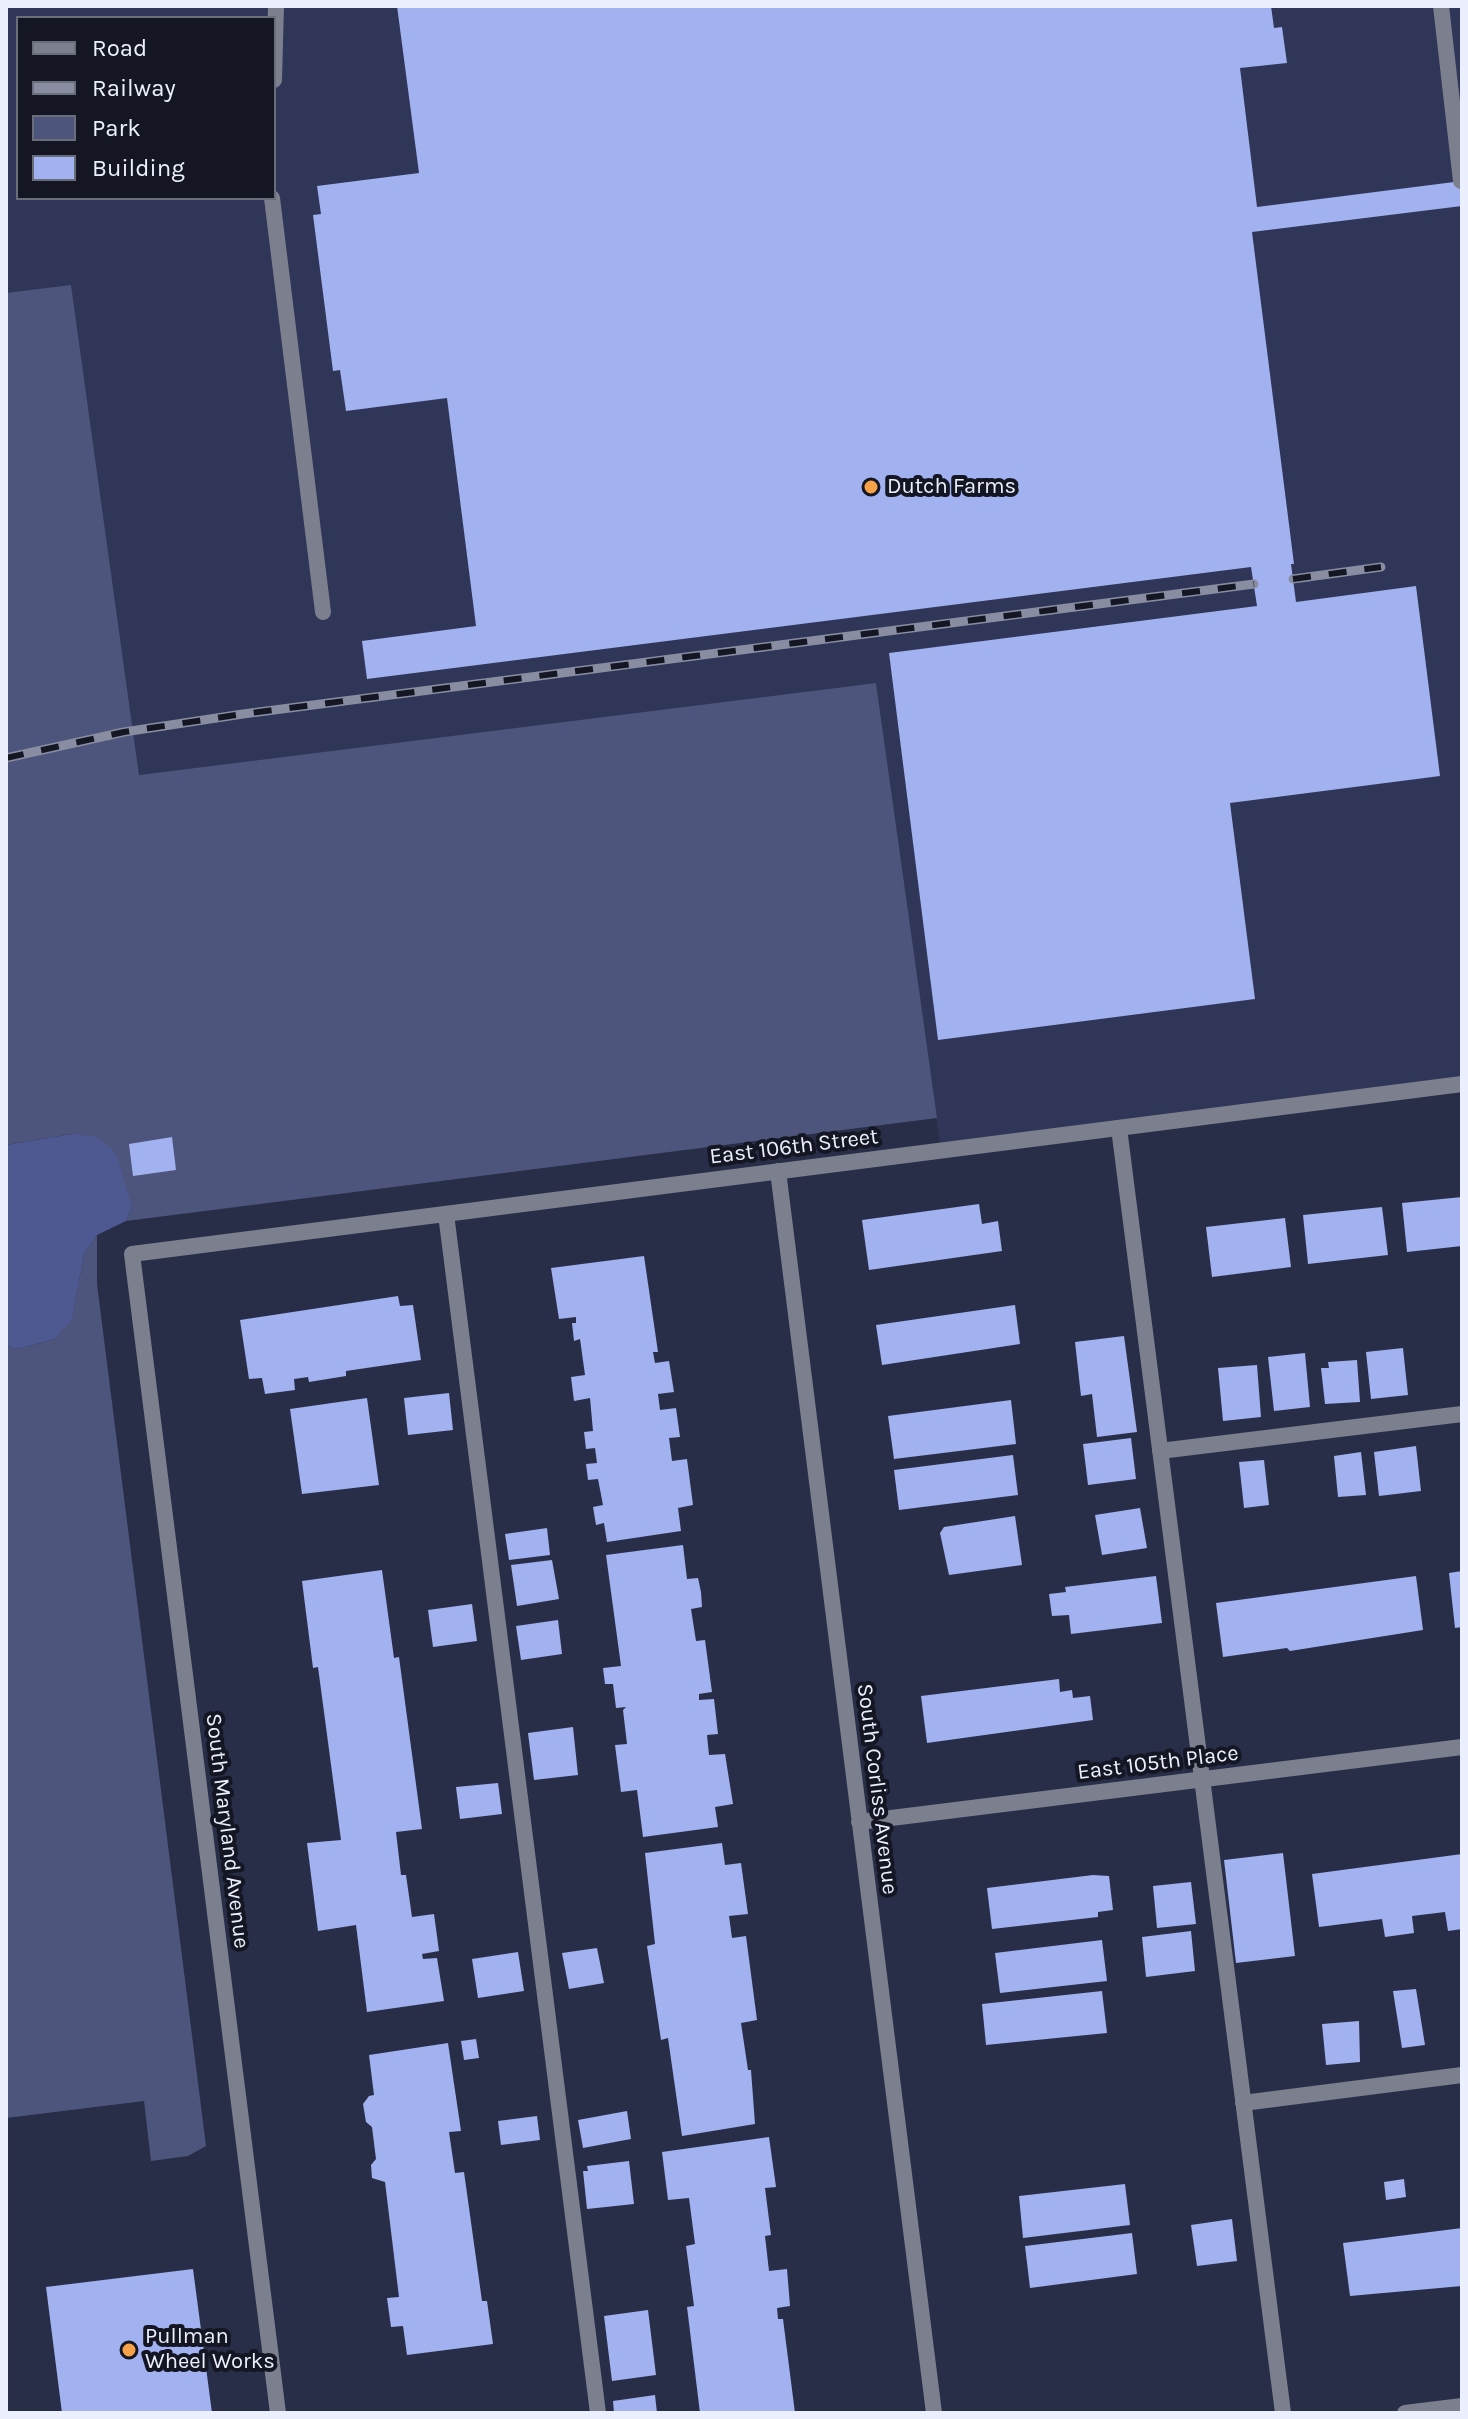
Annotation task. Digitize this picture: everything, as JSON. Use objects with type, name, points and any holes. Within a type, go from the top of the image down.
[{"type":"street","points":[[1441,6],[1461,181]]},
{"type":"street","points":[[272,200],[323,612]]},
{"type":"street","name":"East 106th Street","points":[[132,1254],[1462,1084]]},
{"type":"street","points":[[1119,1128],[1283,2413]]},
{"type":"street","name":"South Corliss Avenue","points":[[778,1171],[934,2413]]},
{"type":"street","points":[[446,1214],[598,2413]]},
{"type":"street","name":"South Maryland Avenue","points":[[132,1254],[278,2413]]},
{"type":"street","points":[[1160,1451],[1462,1414]]},
{"type":"street","name":"East 105th Place","points":[[859,1822],[1462,1747]]},
{"type":"street","points":[[1243,2103],[1462,2075]]},
{"type":"street","points":[[1405,2413],[1462,2406]]},
{"type":"shaded area","points":[[6,6],[1462,6],[1462,1091],[942,1158],[876,683],[139,775],[71,286],[6,293]]},
{"type":"shaded area","points":[[72,1134],[98,1137],[116,1154],[132,1207],[126,1221],[97,1235],[84,1254],[72,1319],[55,1339],[17,1349],[6,1345],[6,1145]]},
{"type":"green space","points":[[71,285],[139,775],[876,683],[937,1118],[126,1221],[132,1207],[72,1134],[6,1145],[6,293]]},
{"type":"green space","points":[[97,1235],[97,1284],[206,2146],[188,2156],[151,2161],[144,2101],[6,2118],[6,1345],[17,1349],[55,1339],[72,1318],[84,1254]]},
{"type":"building","name":"Dutch Farms","points":[[397,6],[1271,6],[1274,28],[1282,27],[1287,63],[1240,68],[1257,207],[1462,181],[1462,206],[1252,232],[1294,564],[1291,564],[1296,602],[1416,586],[1440,776],[1230,803],[1255,999],[938,1040],[889,653],[1257,606],[1251,567],[367,679],[362,641],[476,626],[447,398],[346,411],[340,370],[333,371],[313,215],[321,214],[317,186],[419,173]]},
{"type":"building","points":[[172,1137],[176,1170],[133,1176],[129,1144]]},
{"type":"building","points":[[1462,1197],[1462,1246],[1407,1252],[1402,1203]]},
{"type":"building","points":[[979,1204],[982,1224],[998,1221],[1002,1251],[869,1270],[862,1220]]},
{"type":"building","points":[[1382,1207],[1388,1255],[1308,1264],[1303,1215]]},
{"type":"building","points":[[1285,1218],[1291,1267],[1212,1277],[1206,1227]]},
{"type":"building","points":[[644,1256],[658,1352],[653,1352],[655,1363],[669,1361],[674,1392],[658,1394],[660,1410],[676,1408],[680,1437],[669,1438],[672,1461],[687,1459],[693,1505],[678,1508],[681,1531],[607,1542],[604,1523],[596,1525],[593,1507],[603,1505],[598,1479],[588,1480],[586,1464],[597,1463],[595,1448],[586,1449],[584,1432],[593,1431],[590,1398],[574,1401],[571,1377],[585,1375],[580,1339],[574,1341],[572,1323],[576,1323],[576,1317],[559,1319],[551,1268]]},
{"type":"building","points":[[398,1296],[400,1306],[413,1305],[421,1360],[346,1371],[346,1376],[309,1382],[308,1377],[294,1379],[295,1390],[265,1394],[262,1378],[249,1379],[240,1320]]},
{"type":"building","points":[[1015,1305],[1020,1344],[882,1365],[876,1325]]},
{"type":"building","points":[[1124,1336],[1137,1432],[1097,1437],[1092,1394],[1081,1396],[1075,1342]]},
{"type":"building","points":[[1403,1348],[1408,1395],[1371,1399],[1366,1352]]},
{"type":"building","points":[[1305,1353],[1310,1407],[1274,1411],[1268,1357]]},
{"type":"building","points":[[1357,1360],[1360,1402],[1325,1404],[1321,1368],[1329,1368],[1328,1362]]},
{"type":"building","points":[[1257,1365],[1261,1417],[1223,1421],[1218,1368]]},
{"type":"building","points":[[449,1393],[453,1430],[408,1435],[404,1398]]},
{"type":"building","points":[[367,1398],[379,1485],[302,1494],[290,1409]]},
{"type":"building","points":[[1011,1400],[1016,1444],[894,1459],[888,1416]]},
{"type":"building","points":[[1131,1438],[1136,1479],[1088,1485],[1083,1444]]},
{"type":"building","points":[[1416,1446],[1421,1491],[1379,1496],[1374,1452]]},
{"type":"building","points":[[1361,1452],[1366,1495],[1338,1497],[1334,1456]]},
{"type":"building","points":[[1013,1455],[1018,1495],[899,1510],[894,1470]]},
{"type":"building","points":[[1264,1460],[1269,1505],[1244,1508],[1239,1462]]},
{"type":"building","points":[[1140,1508],[1147,1548],[1102,1555],[1095,1515]]},
{"type":"building","points":[[1015,1516],[1022,1565],[949,1575],[940,1533],[944,1527]]},
{"type":"building","points":[[547,1528],[550,1555],[509,1560],[505,1534]]},
{"type":"building","points":[[683,1545],[687,1579],[698,1578],[701,1592],[702,1607],[691,1609],[696,1641],[705,1640],[712,1692],[699,1694],[699,1700],[714,1699],[718,1734],[707,1735],[709,1755],[725,1754],[733,1804],[715,1807],[718,1827],[643,1837],[637,1790],[621,1792],[615,1745],[627,1744],[623,1710],[626,1707],[616,1708],[613,1684],[605,1684],[603,1668],[621,1666],[606,1555]]},
{"type":"building","points":[[552,1560],[559,1599],[517,1606],[511,1565]]},
{"type":"building","points":[[382,1570],[394,1658],[399,1657],[422,1829],[396,1832],[401,1875],[406,1875],[412,1917],[434,1914],[439,1951],[422,1954],[423,1959],[437,1958],[444,2001],[367,2012],[356,1925],[318,1931],[307,1843],[341,1840],[318,1667],[313,1668],[302,1581]]},
{"type":"building","points":[[1462,1571],[1462,1627],[1455,1628],[1449,1573]]},
{"type":"building","points":[[1156,1576],[1162,1623],[1071,1634],[1069,1615],[1052,1616],[1049,1594],[1066,1592],[1065,1587]]},
{"type":"building","points":[[1416,1576],[1423,1630],[1290,1651],[1287,1648],[1223,1657],[1216,1603]]},
{"type":"building","points":[[472,1604],[477,1641],[433,1647],[428,1610]]},
{"type":"building","points":[[558,1620],[562,1654],[521,1660],[516,1626]]},
{"type":"building","points":[[1059,1679],[1060,1692],[1072,1690],[1073,1698],[1090,1696],[1093,1720],[927,1743],[921,1696]]},
{"type":"building","points":[[573,1727],[578,1775],[534,1780],[528,1733]]},
{"type":"building","points":[[498,1783],[502,1814],[460,1819],[456,1787]]},
{"type":"building","points":[[722,1843],[725,1865],[741,1863],[748,1914],[729,1916],[732,1938],[746,1936],[757,2020],[741,2023],[748,2070],[751,2070],[755,2124],[682,2136],[668,2038],[661,2040],[647,1946],[655,1944],[645,1853]]},
{"type":"building","points":[[1283,1853],[1295,1956],[1236,1963],[1224,1860]]},
{"type":"building","points":[[1462,1854],[1462,1929],[1448,1931],[1445,1912],[1412,1916],[1414,1933],[1385,1937],[1382,1919],[1319,1927],[1312,1874]]},
{"type":"building","points":[[1093,1875],[1109,1876],[1113,1910],[1098,1912],[1098,1917],[992,1929],[987,1888]]},
{"type":"building","points":[[1191,1882],[1196,1924],[1157,1928],[1153,1886]]},
{"type":"building","points":[[1191,1931],[1195,1971],[1146,1977],[1142,1937]]},
{"type":"building","points":[[1102,1940],[1107,1981],[1000,1993],[995,1953]]},
{"type":"building","points":[[597,1948],[604,1983],[569,1989],[562,1953]]},
{"type":"building","points":[[518,1952],[524,1991],[478,1998],[472,1959]]},
{"type":"building","points":[[1416,1989],[1425,2045],[1402,2048],[1393,1991]]},
{"type":"building","points":[[1102,1991],[1107,2033],[986,2045],[982,2004]]},
{"type":"building","points":[[1359,2021],[1360,2062],[1326,2065],[1322,2024]]},
{"type":"building","points":[[476,2039],[479,2058],[464,2060],[461,2041]]},
{"type":"building","points":[[448,2043],[461,2131],[449,2132],[455,2173],[464,2172],[482,2301],[487,2301],[493,2344],[407,2355],[403,2326],[391,2327],[387,2298],[399,2297],[385,2182],[372,2178],[371,2165],[376,2159],[372,2127],[366,2122],[363,2104],[374,2095],[369,2055]]},
{"type":"building","points":[[627,2111],[631,2139],[583,2148],[578,2120]]},
{"type":"building","points":[[537,2116],[540,2140],[501,2145],[498,2121]]},
{"type":"building","points":[[769,2137],[776,2187],[765,2188],[771,2235],[765,2236],[769,2271],[787,2269],[790,2306],[777,2308],[778,2319],[783,2319],[795,2413],[700,2413],[687,2307],[694,2306],[686,2246],[695,2244],[689,2198],[668,2200],[662,2152]]},
{"type":"building","points":[[629,2161],[634,2204],[587,2209],[583,2171],[588,2171],[587,2166]]},
{"type":"building","points":[[1404,2179],[1406,2197],[1386,2200],[1384,2182]]},
{"type":"building","points":[[1125,2184],[1130,2225],[1023,2238],[1019,2196]]},
{"type":"building","points":[[1232,2219],[1237,2261],[1197,2266],[1191,2225]]},
{"type":"building","points":[[1462,2228],[1462,2286],[1350,2296],[1343,2243]]},
{"type":"building","points":[[1132,2233],[1137,2274],[1030,2288],[1025,2246]]},
{"type":"building","name":"Pullman Wheel Works","points":[[193,2269],[212,2413],[62,2413],[46,2287]]},
{"type":"building","points":[[648,2310],[656,2375],[612,2381],[604,2316]]},
{"type":"building","points":[[655,2395],[657,2413],[614,2413],[613,2401]]},
{"type":"railway","points":[[1293,579],[1381,567]]},
{"type":"railway","points":[[6,758],[124,732],[243,714],[1254,584]]},
{"type":"place","name":"Dutch Farms","points":[[871,487]]},
{"type":"place","name":"Pullman Wheel Works","points":[[129,2350]]}]
